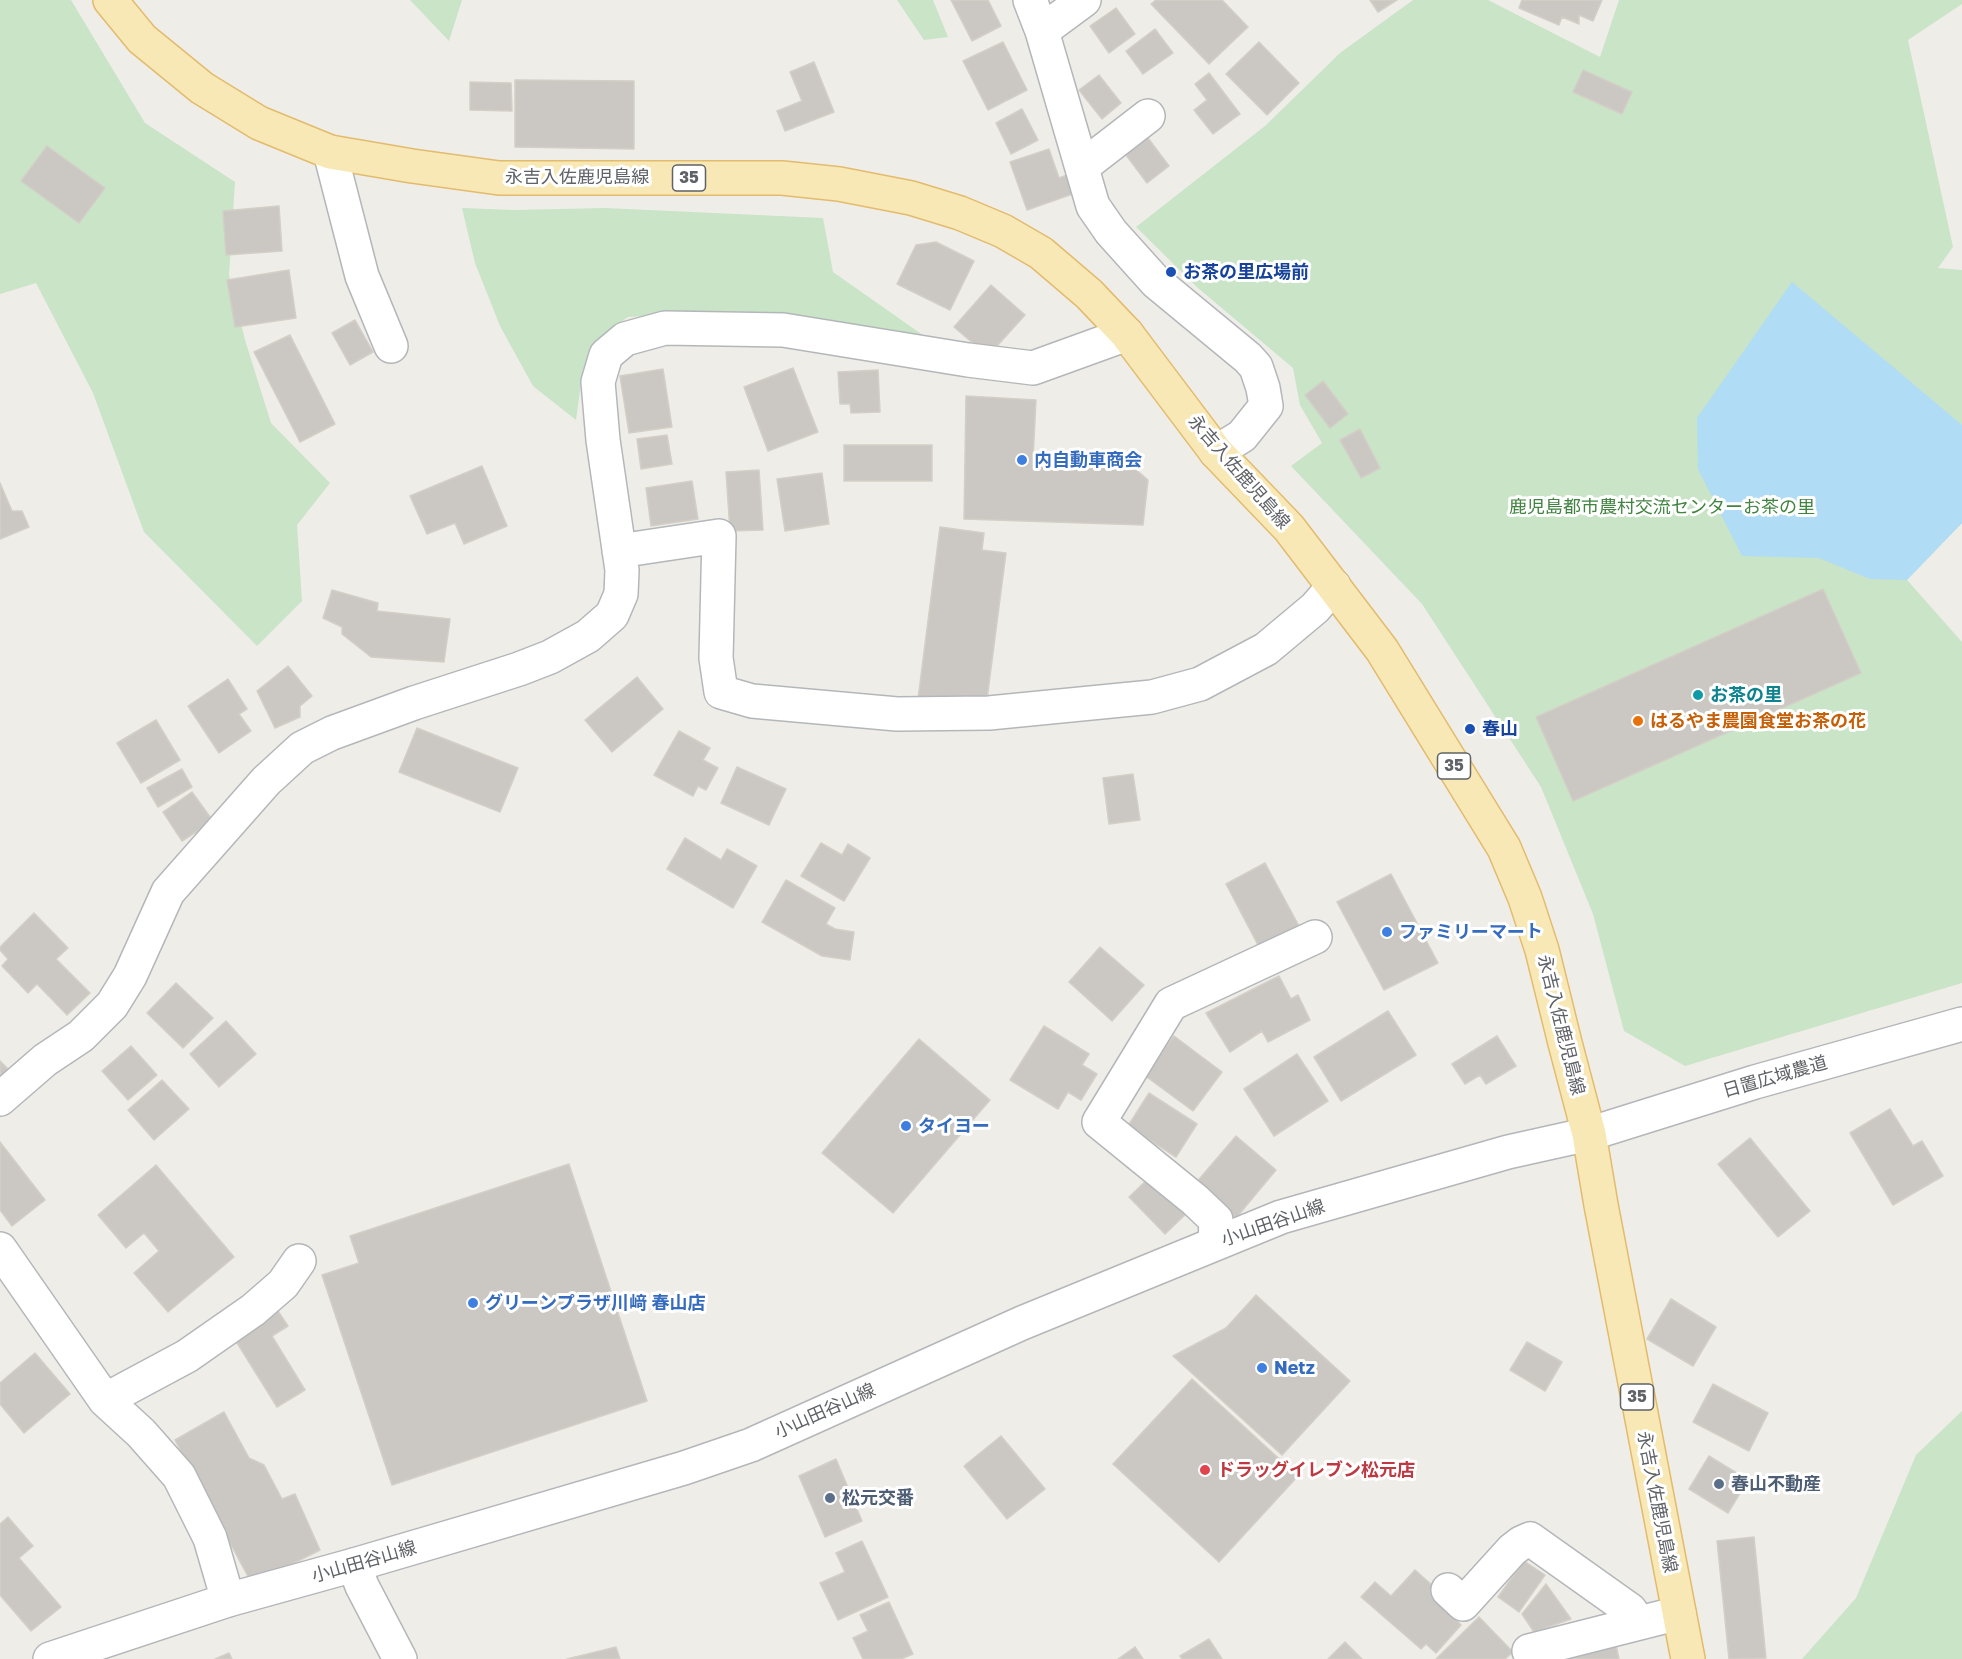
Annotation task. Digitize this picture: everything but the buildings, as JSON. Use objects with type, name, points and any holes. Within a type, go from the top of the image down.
[{"type":"main road","name":"永吉入佐鹿児島線","points":[[110,0],[142,39],[202,88],[259,123],[330,152],[499,178],[782,178],[839,184],[911,198],[960,213],[1003,231],[1041,254],[1089,294],[1127,334],[1216,452],[1289,528],[1382,650],[1504,848],[1525,898],[1542,950],[1589,1134],[1688,1659]]},
{"type":"street","points":[[1030,0],[1042,31],[1093,206],[1111,232],[1156,282],[1256,367],[1266,406],[1242,436],[1216,452]]},
{"type":"street","points":[[1042,31],[1084,0]]},
{"type":"street","points":[[1082,166],[1148,116]]},
{"type":"street","points":[[330,152],[362,276],[391,346]]},
{"type":"street","points":[[0,1099],[45,1060],[81,1036],[112,1005],[130,976],[168,892],[266,781],[302,748],[352,725],[550,657],[588,636],[612,615],[621,594],[622,570],[603,440],[598,382],[606,356],[625,339],[665,328],[783,330],[968,360],[1033,368],[1127,334]]},
{"type":"street","points":[[619,551],[719,536],[716,658],[721,692],[752,701],[897,714],[989,713],[1152,697],[1200,684],[1266,649],[1315,608],[1334,586]]},
{"type":"street","points":[[1215,1243],[1216,1220],[1195,1200],[1099,1122],[1171,1004],[1315,937]]},
{"type":"street","name":"日置広域農道","points":[[1589,1134],[1755,1082],[1962,1024]]},
{"type":"street","name":"小山田谷山線","points":[[50,1659],[228,1600],[684,1468],[751,1445],[1022,1323],[1215,1243],[1293,1214],[1508,1152],[1589,1134]]},
{"type":"street","points":[[0,1249],[105,1400],[141,1433],[179,1476],[210,1538],[228,1600]]},
{"type":"street","points":[[105,1400],[187,1356],[253,1310],[283,1284],[299,1261]]},
{"type":"street","points":[[1448,1590],[1463,1604],[1512,1550],[1530,1539],[1630,1610],[1638,1623]]},
{"type":"street","points":[[354,1565],[362,1586],[400,1659]]},
{"type":"street","points":[[1529,1651],[1679,1613]]},
{"type":"green space","points":[[0,0],[71,0],[145,123],[235,182],[229,275],[245,340],[271,423],[330,483],[297,525],[302,601],[257,646],[144,532],[93,393],[36,283],[0,294]]},
{"type":"green space","points":[[410,0],[462,0],[449,41]]},
{"type":"green space","points":[[897,0],[933,0],[948,37],[924,40]]},
{"type":"green space","name":"鹿児島都市農村交流センターお茶の里","points":[[1413,0],[1488,0],[1600,57],[1619,0],[1962,0],[1962,4],[1908,40],[1953,247],[1938,268],[1962,270],[1962,523],[1907,580],[1962,642],[1962,983],[1685,1066],[1624,1031],[1593,914],[1541,787],[1422,604],[1291,466],[1322,443],[1300,405],[1293,368],[1198,288],[1136,227],[1265,126],[1340,53]]},
{"type":"green space","points":[[462,208],[514,210],[605,208],[823,218],[833,272],[927,338],[679,314],[628,317],[599,338],[583,369],[576,420],[533,386],[500,326],[475,263]]},
{"type":"green space","points":[[1962,1411],[1962,1659],[1802,1659],[1856,1598],[1916,1455]]},
{"type":"water","points":[[1792,282],[1962,425],[1962,523],[1907,580],[1870,579],[1819,558],[1742,556],[1698,469],[1697,418]]},
{"type":"place","name":"お茶の里広場前","points":[[1171,272]]},
{"type":"place","name":"内自動車商会","points":[[1022,460]]},
{"type":"place","name":"お茶の里","points":[[1698,695]]},
{"type":"place","name":"はるやま農園食堂お茶の花","points":[[1638,721]]},
{"type":"place","name":"春山","points":[[1470,729]]},
{"type":"place","name":"ファミリーマート","points":[[1387,932]]},
{"type":"place","name":"タイヨー","points":[[906,1126]]},
{"type":"place","name":"グリーンプラザ川﨑 春山店","points":[[473,1303]]},
{"type":"place","name":"Netz","points":[[1262,1368]]},
{"type":"place","name":"ドラッグイレブン松元店","points":[[1205,1470]]},
{"type":"place","name":"春山不動産","points":[[1719,1484]]},
{"type":"place","name":"松元交番","points":[[830,1498]]}]
